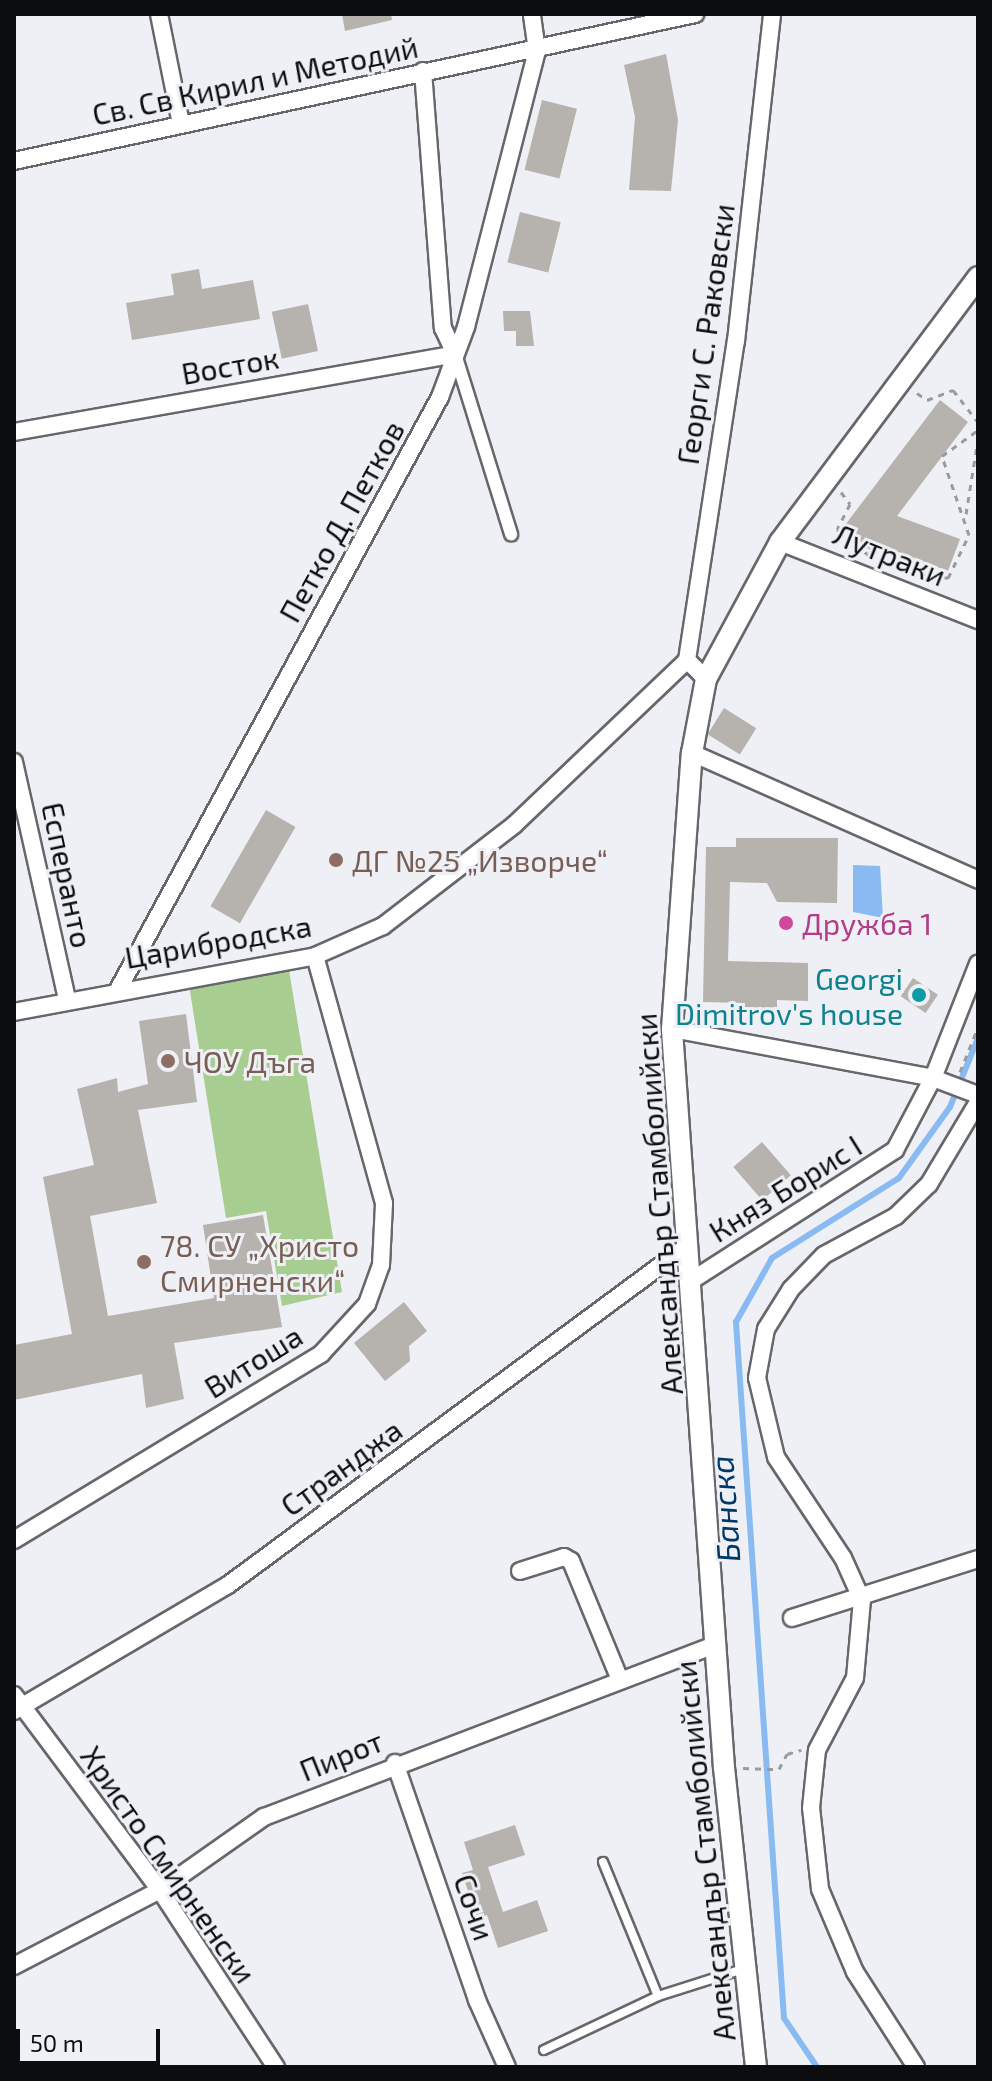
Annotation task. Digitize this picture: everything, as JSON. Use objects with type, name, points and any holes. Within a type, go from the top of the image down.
[{"type":"street","points":[[159,14],[181,124]]},
{"type":"street","points":[[532,14],[537,51]]},
{"type":"street","name":"Св. Св Кирил и Методий","points":[[14,161],[423,71],[537,51],[695,14]]},
{"type":"street","name":"Георги С. Раковски","points":[[687,660],[736,341],[772,14]]},
{"type":"street","name":"Петко Д. Петков","points":[[119,988],[440,397],[455,354],[537,51]]},
{"type":"street","points":[[423,71],[443,328],[455,354],[511,534]]},
{"type":"street","name":"Александър Стамболийски","points":[[756,2067],[714,1645],[694,1279],[687,1246],[672,1029],[692,753],[706,679],[780,542],[978,277]]},
{"type":"street","name":"Восток","points":[[14,432],[455,354]]},
{"type":"street","name":"Лутраки","points":[[780,542],[978,620]]},
{"type":"street","points":[[687,660],[706,679]]},
{"type":"street","name":"Царибродска","points":[[14,1012],[119,988],[315,956],[383,926],[514,825],[687,660]]},
{"type":"street","points":[[692,753],[978,880]]},
{"type":"street","name":"Есперанто","points":[[14,762],[67,1000]]},
{"type":"street","name":"Витоша","points":[[14,1540],[321,1354],[367,1304],[381,1265],[384,1203],[315,956]]},
{"type":"street","name":"Княз Борис I","points":[[694,1279],[877,1166],[895,1150],[946,1079],[978,964]]},
{"type":"street","points":[[672,1029],[946,1079],[977,1097],[929,1184],[896,1216],[824,1255],[791,1289],[766,1329],[757,1378],[776,1457],[843,1558],[862,1600],[855,1678],[817,1750],[811,1808],[820,1889],[855,1972],[916,2067]]},
{"type":"street","name":"Странджа","points":[[17,1705],[228,1585],[687,1246]]},
{"type":"street","points":[[520,1571],[564,1557],[571,1561],[620,1680]]},
{"type":"street","points":[[792,1618],[862,1600],[978,1559]]},
{"type":"street","name":"Пирот","points":[[14,1966],[160,1890],[264,1817],[395,1763],[714,1645]]},
{"type":"street","name":"Христо Смирненски","points":[[17,1705],[160,1890],[276,2067]]},
{"type":"street","name":"Сочи","points":[[395,1763],[477,2000],[507,2067]]},
{"type":"lane","points":[[603,1862],[658,1996]]},
{"type":"lane","points":[[544,2050],[658,1996],[746,1968]]},
{"type":"path","points":[[914,390],[927,400],[953,390],[978,422]]},
{"type":"path","points":[[838,490],[850,504],[837,529],[842,538],[874,559],[911,571],[948,578],[969,535],[966,515],[942,456],[978,430]]},
{"type":"path","points":[[966,515],[978,439]]},
{"type":"path","points":[[946,1079],[978,1027]]},
{"type":"path","points":[[742,1768],[779,1769],[794,1750],[817,1750]]},
{"type":"green space","points":[[288,964],[342,1292],[282,1306],[266,1211],[226,1218],[189,985]]},
{"type":"water","points":[[853,865],[880,866],[883,918],[853,912]]},
{"type":"building","points":[[342,14],[391,14],[392,20],[345,31]]},
{"type":"building","points":[[666,54],[678,120],[671,191],[629,190],[635,117],[624,65]]},
{"type":"building","points":[[542,100],[577,109],[560,179],[525,170]]},
{"type":"building","points":[[520,212],[561,222],[548,273],[507,262]]},
{"type":"building","points":[[199,269],[202,289],[253,280],[260,319],[132,340],[126,303],[174,295],[171,274]]},
{"type":"building","points":[[308,304],[318,351],[282,359],[272,312]]},
{"type":"building","points":[[503,311],[530,311],[534,346],[516,346],[516,331],[504,331]]},
{"type":"building","points":[[940,400],[968,422],[897,516],[960,539],[948,571],[879,545],[874,553],[842,529]]},
{"type":"building","points":[[724,708],[756,728],[740,754],[708,734]]},
{"type":"building","points":[[266,810],[295,827],[240,923],[210,906]]},
{"type":"building","points":[[736,838],[838,838],[837,903],[777,902],[767,883],[730,882],[728,961],[808,963],[808,1001],[777,1000],[777,1013],[744,1012],[744,1003],[703,1002],[706,847],[736,847]]},
{"type":"building","name":"Georgi Dimitrov's house","points":[[913,978],[938,995],[926,1013],[901,996]]},
{"type":"building","points":[[186,1014],[197,1102],[138,1110],[157,1203],[90,1216],[108,1316],[214,1298],[203,1225],[263,1215],[282,1327],[174,1343],[184,1399],[146,1408],[142,1374],[14,1400],[14,1345],[72,1334],[43,1177],[94,1165],[77,1089],[117,1078],[118,1092],[148,1084],[139,1021]]},
{"type":"building","points":[[762,1142],[791,1175],[762,1200],[733,1167]]},
{"type":"building","points":[[404,1302],[427,1331],[409,1346],[410,1361],[385,1381],[354,1343]]},
{"type":"building","points":[[515,1825],[525,1855],[488,1867],[503,1912],[537,1900],[548,1931],[498,1948],[487,1915],[477,1918],[462,1873],[473,1870],[464,1842]]},
{"type":"waterway","name":"Банска","points":[[817,2067],[784,2018],[736,1322],[772,1258],[899,1178],[950,1107],[978,1038]]},
{"type":"place","name":"ДГ №25 „Изворче“","points":[[336,860]]},
{"type":"place","name":"Дружба 1","points":[[786,923]]},
{"type":"place","name":"Georgi Dimitrov's house","points":[[919,995]]},
{"type":"place","name":"ЧОУ Дъга","points":[[168,1061]]},
{"type":"place","name":"78. СУ „Христо Смирненски“","points":[[144,1262]]}]
